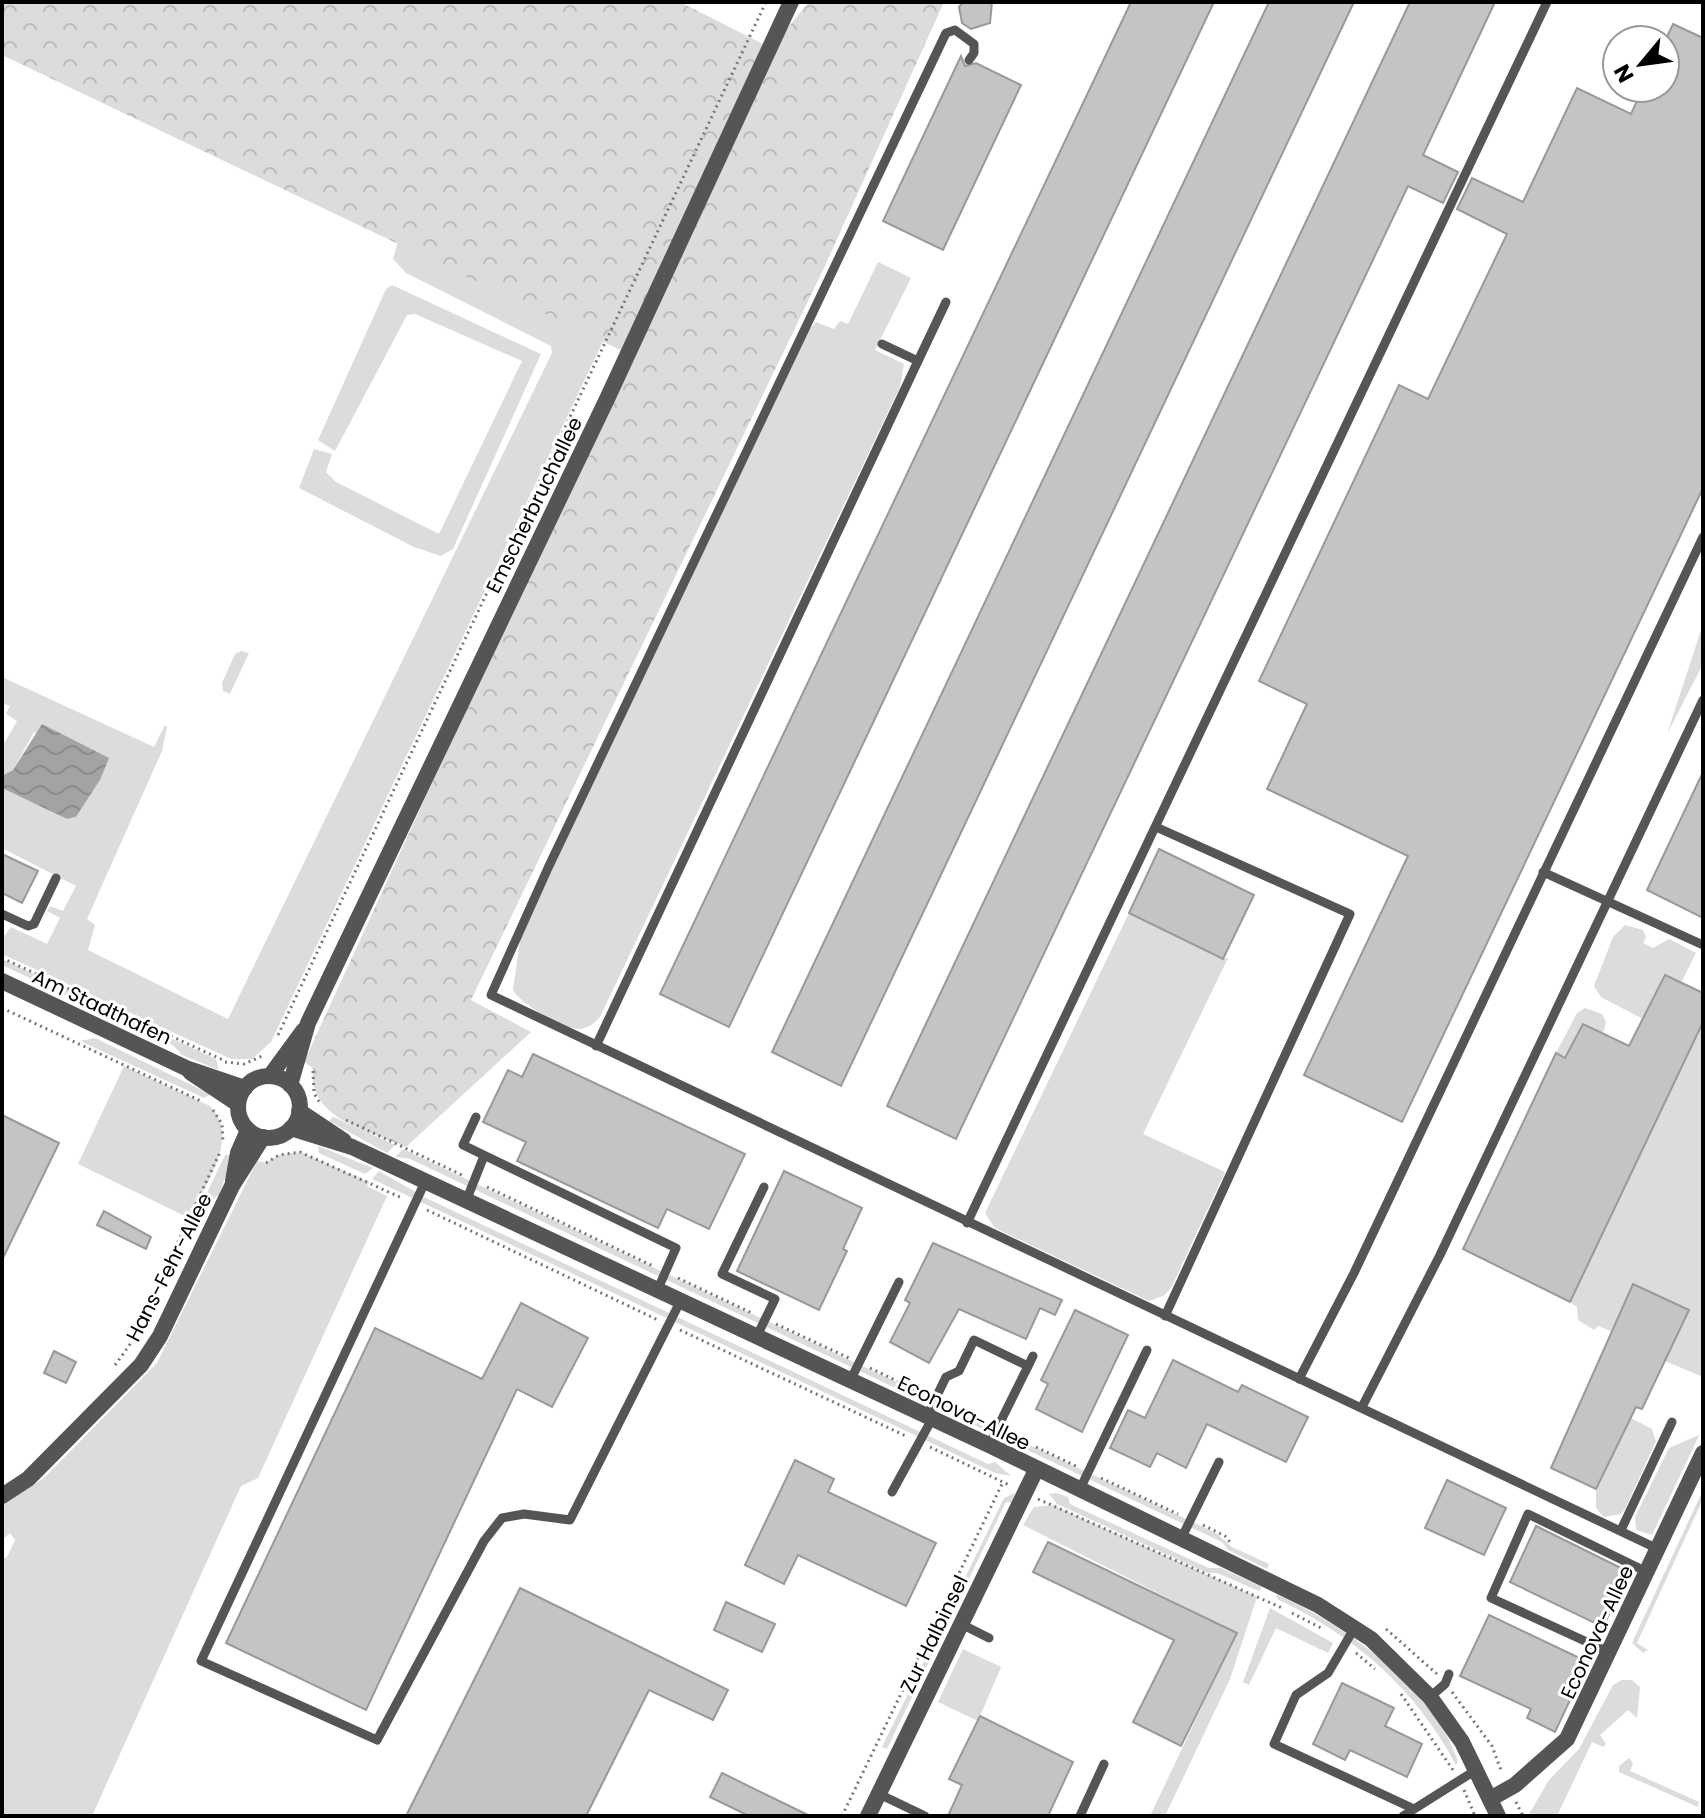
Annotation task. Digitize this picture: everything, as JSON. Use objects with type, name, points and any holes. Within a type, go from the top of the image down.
[{"type":"street","name":"Emscherbruchallee","points":[[290,1085],[308,1023],[607,399],[791,2]]},
{"type":"street","name":"Am Stadthafen","points":[[2,981],[186,1068],[245,1088]]},
{"type":"street","name":"Emscherbruchallee","points":[[270,1076],[308,1023]]},
{"type":"street","name":"Am Stadthafen","points":[[186,1068],[238,1104]]},
{"type":"street","points":[[270,1076],[290,1085],[299,1101],[299,1111],[291,1128],[275,1137],[256,1134],[242,1123],[238,1104],[245,1088],[253,1080],[270,1076]]},
{"type":"street","name":"Econova-Allee","points":[[299,1111],[352,1147]]},
{"type":"street","name":"Econova-Allee","points":[[291,1128],[352,1147],[989,1445],[1318,1605],[1355,1627],[1394,1658],[1430,1697],[1462,1742],[1498,1816]]},
{"type":"street","name":"Hans-Fehr-Allee","points":[[2,1496],[28,1479],[141,1365],[160,1336],[232,1186],[238,1153],[256,1134]]},
{"type":"street","name":"Econova-Allee","points":[[1490,1799],[1515,1785],[1567,1739],[1611,1653],[1703,1453]]},
{"type":"street","name":"Zur Halbinsel","points":[[868,1816],[1036,1470]]},
{"type":"lane","points":[[967,1223],[1547,2]]},
{"type":"lane","points":[[969,60],[974,44],[955,30],[946,33],[548,868],[491,995],[1658,1549]]},
{"type":"lane","points":[[596,1046],[946,302]]},
{"type":"lane","points":[[882,344],[918,361]]},
{"type":"lane","points":[[1299,1379],[1354,1273],[1703,537]]},
{"type":"lane","points":[[1362,1407],[1440,1255],[1703,700]]},
{"type":"lane","points":[[1156,827],[1350,914],[1165,1316]]},
{"type":"lane","points":[[1543,872],[1703,945]]},
{"type":"lane","points":[[2,914],[28,926],[34,924],[56,878]]},
{"type":"lane","points":[[476,1117],[463,1145],[676,1248],[657,1291]]},
{"type":"lane","points":[[466,1201],[484,1156]]},
{"type":"lane","points":[[425,1182],[201,1661],[377,1740],[484,1541],[502,1518],[524,1514],[570,1520],[680,1302]]},
{"type":"lane","points":[[756,1338],[775,1299],[722,1274],[764,1187]]},
{"type":"lane","points":[[850,1381],[899,1282]]},
{"type":"lane","points":[[892,1492],[946,1377],[959,1371],[974,1340],[1030,1361],[989,1445]]},
{"type":"lane","points":[[1079,1491],[1147,1350]]},
{"type":"lane","points":[[1621,1530],[1672,1422]]},
{"type":"lane","points":[[1181,1539],[1219,1462]]},
{"type":"lane","points":[[1611,1653],[1491,1598],[1528,1514],[1648,1572]]},
{"type":"lane","points":[[961,1624],[989,1638]]},
{"type":"lane","points":[[1355,1627],[1328,1673],[1296,1695],[1274,1744],[1412,1808]]},
{"type":"lane","points":[[1430,1697],[1445,1684],[1449,1674]]},
{"type":"lane","points":[[1080,1816],[1104,1764]]},
{"type":"lane","points":[[1403,1816],[1476,1770]]},
{"type":"lane","points":[[879,1794],[925,1816]]},
{"type":"path","points":[[273,1046],[766,2]]},
{"type":"path","points":[[2,958],[225,1061]]},
{"type":"path","points":[[2,1008],[210,1106]]},
{"type":"path","points":[[110,1372],[131,1343],[222,1147]]},
{"type":"path","points":[[842,1816],[1003,1482]]},
{"type":"green space","points":[[2,2],[680,2],[771,48],[809,2],[944,2],[824,268],[471,1000],[531,1032],[406,1147],[358,1128],[330,1111],[314,1085],[313,1068],[304,1062],[629,354],[2,55]]},
{"type":"green space","points":[[398,242],[604,339],[271,1042],[252,1059],[231,1059],[2,954],[2,939],[11,927],[47,944],[60,918],[47,911],[50,906],[63,911],[76,886],[2,848],[2,788],[67,819],[76,817],[100,780],[34,732],[13,770],[2,776],[2,747],[17,721],[6,714],[10,706],[2,703],[2,677],[154,747],[165,725],[167,727],[162,751],[87,919],[95,925],[88,950],[228,1019],[552,353],[551,346],[406,273],[393,259]]},
{"type":"green space","points":[[878,262],[911,278],[875,350],[904,364],[900,387],[600,1017],[590,1026],[571,1028],[533,1008],[513,990],[520,940],[528,920],[809,330],[816,322],[834,329],[840,321],[848,324]]},
{"type":"green space","points":[[392,285],[541,354],[453,549],[441,556],[414,547],[299,488],[314,449],[332,454],[326,472],[336,482],[439,534],[522,361],[415,314],[407,315],[335,451],[318,440],[386,289]]},
{"type":"green space","points":[[1703,624],[1703,664],[1667,734]]},
{"type":"green space","points":[[241,651],[249,653],[230,694],[223,691],[222,683],[235,654]]},
{"type":"green space","points":[[1129,913],[1228,958],[1143,1134],[1225,1172],[1172,1286],[1165,1295],[1149,1301],[995,1228],[985,1213]]},
{"type":"green space","points":[[1625,925],[1643,930],[1646,937],[1643,943],[1653,948],[1669,939],[1696,953],[1681,983],[1665,975],[1643,1019],[1601,997],[1594,986],[1613,937]]},
{"type":"green space","points":[[2,959],[216,1059],[219,1070],[182,1055],[174,1046],[2,965]]},
{"type":"green space","points":[[1585,1008],[1602,1014],[1606,1022],[1603,1033],[1583,1024],[1565,1058],[1556,1053],[1577,1013]]},
{"type":"green space","points":[[1703,1022],[1703,1377],[1665,1361],[1688,1310],[1634,1284],[1611,1331],[1598,1326],[1594,1330],[1578,1320],[1577,1307],[1570,1302]]},
{"type":"green space","points":[[95,1038],[210,1094],[204,1098],[80,1041]]},
{"type":"green space","points":[[124,1066],[210,1106],[219,1119],[222,1132],[217,1161],[189,1218],[78,1164]]},
{"type":"green space","points":[[333,1117],[395,1145],[387,1153],[329,1121]]},
{"type":"green space","points":[[318,1146],[373,1168],[365,1174],[319,1153]]},
{"type":"green space","points":[[403,1149],[1216,1533],[1232,1547],[1269,1564],[1267,1569],[1228,1550],[1222,1542],[410,1159],[395,1157]]},
{"type":"green space","points":[[300,1152],[369,1182],[367,1186],[387,1196],[258,1478],[241,1486],[92,1816],[2,1816],[2,1559],[7,1557],[15,1540],[10,1533],[2,1540],[2,1506],[44,1478],[157,1363],[257,1161],[266,1163],[279,1155]]},
{"type":"green space","points":[[225,1155],[233,1155],[219,1195],[210,1201],[192,1236],[188,1233]]},
{"type":"green space","points":[[379,1171],[426,1198],[988,1464],[995,1462],[1011,1476],[995,1473],[372,1179]]},
{"type":"green space","points":[[1631,1418],[1652,1429],[1656,1441],[1625,1509],[1621,1514],[1604,1517],[1596,1508],[1596,1489]]},
{"type":"green space","points":[[1703,1427],[1652,1535],[1636,1530],[1635,1517],[1669,1448],[1699,1435]]},
{"type":"green space","points":[[1703,1490],[1703,1499],[1637,1643],[1648,1650],[1643,1653],[1632,1643]]},
{"type":"green space","points":[[1015,1493],[1012,1503],[1006,1502],[887,1749],[882,1747],[1004,1498]]},
{"type":"green space","points":[[1049,1494],[1068,1497],[1070,1504],[1209,1568],[1221,1568],[1262,1587],[1259,1591],[1217,1573],[1207,1573],[1057,1504]]},
{"type":"green space","points":[[1052,1505],[1257,1597],[1230,1679],[1165,1816],[1150,1816],[1237,1633],[1023,1525],[1034,1507]]},
{"type":"green space","points":[[1276,1594],[1357,1641],[1408,1684],[1429,1708],[1446,1735],[1458,1762],[1456,1765],[1422,1712],[1380,1667],[1332,1630],[1277,1599]]},
{"type":"green space","points":[[1270,1608],[1333,1643],[1328,1653],[1276,1628],[1249,1685],[1243,1682]]},
{"type":"green space","points":[[963,1649],[1001,1667],[978,1721],[938,1702]]},
{"type":"green space","points":[[1622,1680],[1632,1680],[1640,1687],[1637,1718],[1628,1710],[1600,1735],[1606,1744],[1603,1747],[1592,1742],[1557,1816],[1528,1816],[1549,1780],[1579,1749],[1613,1685]]},
{"type":"green space","points":[[1629,1758],[1633,1763],[1630,1771],[1699,1802],[1698,1807],[1619,1772],[1619,1766]]},
{"type":"water","points":[[42,724],[109,758],[100,780],[76,817],[67,819],[2,788],[2,776],[13,770]]},
{"type":"building","points":[[963,2],[992,2],[990,23],[971,29],[962,23],[959,7]]},
{"type":"building","points":[[1131,2],[1214,2],[729,1027],[660,994]]},
{"type":"building","points":[[1269,2],[1354,2],[841,1086],[772,1052]]},
{"type":"building","points":[[1410,2],[1495,2],[1423,155],[1458,172],[1443,203],[1408,186],[956,1139],[887,1106]]},
{"type":"building","points":[[1681,28],[1703,38],[1703,488],[1402,1122],[1304,1075],[1408,856],[1267,789],[1307,704],[1259,681],[1399,385],[1428,399],[1507,234],[1457,209],[1472,178],[1523,202],[1577,88],[1601,100],[1601,104],[1610,104],[1631,114],[1636,104],[1681,104]]},
{"type":"building","points":[[961,56],[965,66],[976,63],[1021,85],[943,250],[883,221]]},
{"type":"building","points":[[1703,772],[1703,918],[1647,890]]},
{"type":"building","points":[[1159,849],[1254,895],[1223,959],[1129,913]]},
{"type":"building","points":[[2,854],[38,871],[22,903],[2,893]]},
{"type":"building","points":[[1665,975],[1703,993],[1703,1022],[1570,1302],[1463,1249],[1556,1053],[1565,1058],[1583,1024],[1629,1046]]},
{"type":"building","points":[[533,1054],[745,1154],[709,1229],[667,1209],[658,1228],[517,1161],[526,1142],[483,1122],[508,1070],[522,1077]]},
{"type":"building","points":[[2,1115],[59,1143],[2,1260]]},
{"type":"building","points":[[784,1171],[862,1208],[843,1249],[847,1251],[819,1310],[737,1271]]},
{"type":"building","points":[[104,1211],[151,1237],[146,1249],[97,1225]]},
{"type":"building","points":[[933,1243],[1062,1300],[1055,1315],[1040,1308],[1026,1339],[959,1309],[929,1363],[890,1342],[910,1303],[905,1300]]},
{"type":"building","points":[[1633,1284],[1689,1310],[1642,1409],[1636,1407],[1596,1489],[1551,1468]]},
{"type":"building","points":[[521,1303],[588,1338],[552,1407],[517,1389],[366,1710],[226,1643],[375,1328],[482,1379]]},
{"type":"building","points":[[1075,1310],[1128,1335],[1082,1432],[1036,1409],[1048,1384],[1041,1380]]},
{"type":"building","points":[[54,1351],[76,1362],[66,1383],[44,1373]]},
{"type":"building","points":[[1173,1360],[1238,1392],[1242,1385],[1308,1417],[1286,1462],[1207,1424],[1186,1468],[1157,1453],[1150,1467],[1110,1448],[1128,1410],[1145,1418]]},
{"type":"building","points":[[795,1460],[834,1479],[828,1492],[936,1543],[906,1606],[798,1555],[784,1584],[745,1565]]},
{"type":"building","points":[[1447,1480],[1506,1508],[1484,1555],[1425,1528]]},
{"type":"building","points":[[1536,1526],[1629,1572],[1603,1627],[1510,1582]]},
{"type":"building","points":[[1048,1542],[1237,1633],[1181,1746],[1133,1722],[1174,1640],[1033,1572]]},
{"type":"building","points":[[520,1588],[728,1690],[713,1720],[649,1690],[586,1816],[406,1816]]},
{"type":"building","points":[[726,1602],[775,1624],[762,1652],[714,1630]]},
{"type":"building","points":[[1489,1615],[1588,1662],[1555,1732],[1527,1718],[1531,1709],[1460,1676]]},
{"type":"building","points":[[1342,1683],[1394,1708],[1385,1726],[1422,1744],[1407,1777],[1350,1750],[1345,1760],[1313,1744]]},
{"type":"building","points":[[980,1716],[1073,1762],[1048,1816],[948,1816],[962,1785],[949,1779]]},
{"type":"building","points":[[722,1773],[810,1816],[749,1816],[710,1797]]}]
